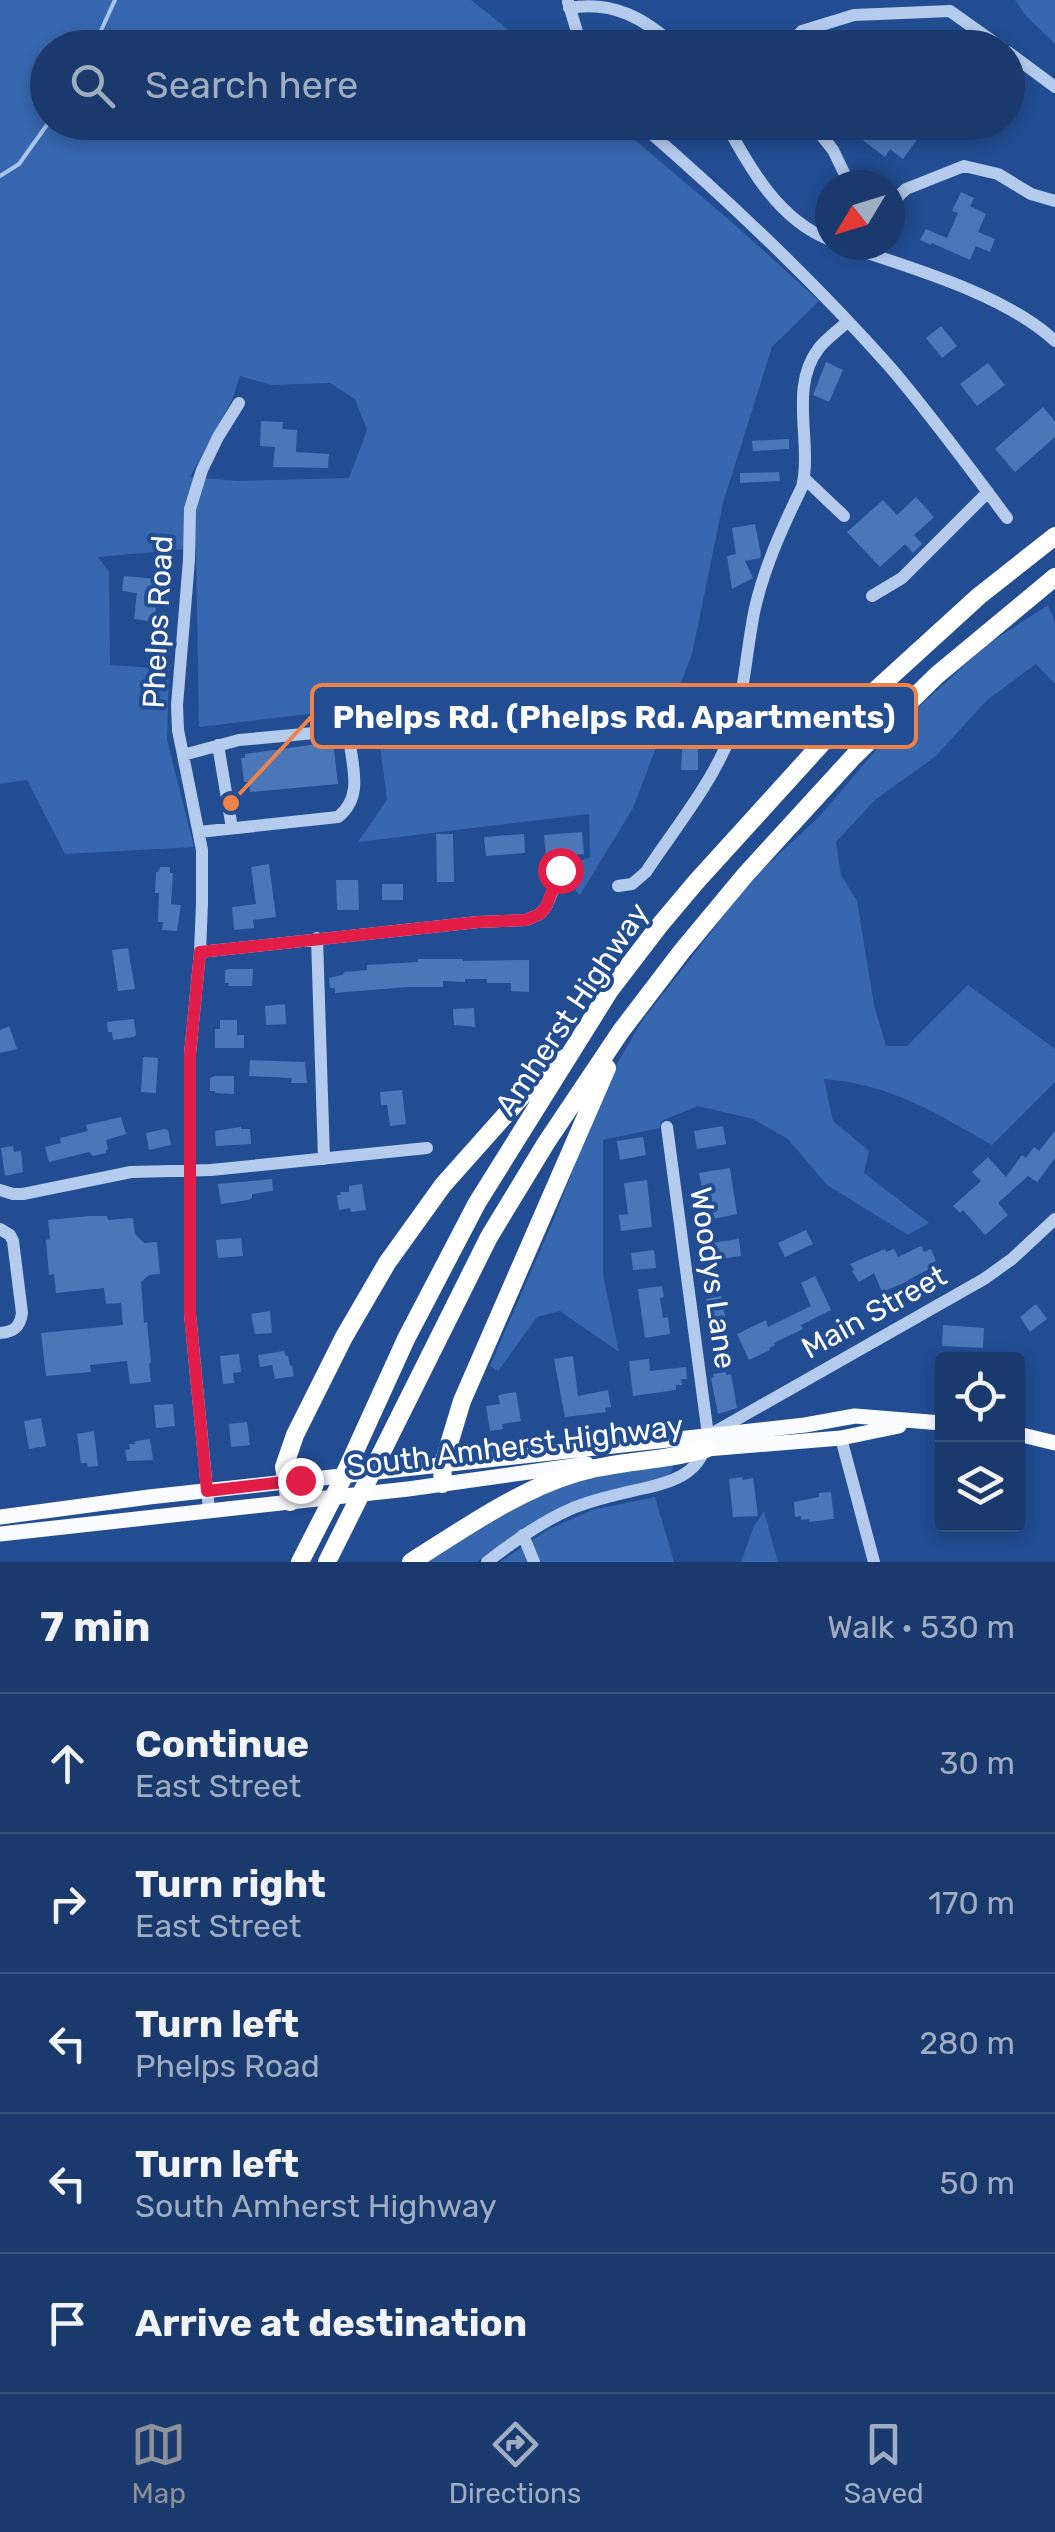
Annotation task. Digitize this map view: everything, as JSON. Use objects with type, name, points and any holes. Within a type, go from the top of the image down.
[{"type":"highway","name":"Amherst Highway","points":[[300,1562],[477,1202],[610,990],[658,926],[844,719],[979,596],[1055,536]]},
{"type":"highway","name":"Amherst Highway","points":[[327,1562],[489,1237],[621,1031],[746,874],[854,756],[950,664],[1055,576]]},
{"type":"highway","points":[[290,1502],[293,1481],[284,1468],[295,1435],[387,1263],[443,1185],[553,1062],[610,990]]},
{"type":"highway","points":[[442,1484],[462,1401],[601,1078],[653,990]]},
{"type":"highway","points":[[411,1562],[535,1487],[593,1468],[679,1458],[707,1442]]},
{"type":"main road","name":"South Amherst Highway","points":[[0,1534],[442,1484],[855,1416],[935,1423]]},
{"type":"main road","name":"South Amherst Highway","points":[[0,1517],[444,1464],[707,1442],[841,1438],[917,1422]]},
{"type":"main road","points":[[1025,1436],[1055,1443]]},
{"type":"street","points":[[576,30],[568,4],[626,10],[658,30]]},
{"type":"street","points":[[808,30],[854,15],[950,11],[976,30]]},
{"type":"street","points":[[1025,66],[1055,88]]},
{"type":"street","points":[[658,140],[767,238],[848,321],[892,370],[1007,518]]},
{"type":"street","points":[[736,140],[780,207],[815,233]]},
{"type":"street","points":[[826,140],[843,170]]},
{"type":"street","points":[[905,190],[964,166],[998,174],[1031,194],[1055,200]]},
{"type":"street","points":[[890,260],[1020,314],[1055,341]]},
{"type":"street","points":[[618,886],[632,884],[646,872],[718,764],[730,736],[765,570],[804,478],[802,402],[807,372],[820,347],[848,321]]},
{"type":"street","name":"Phelps Road","points":[[208,1510],[190,1314],[190,1054],[202,903],[199,832],[182,755],[177,705],[190,510],[202,470],[239,403]]},
{"type":"street","points":[[804,478],[844,516]]},
{"type":"street","points":[[872,596],[902,578],[988,492]]},
{"type":"street","points":[[182,755],[265,736],[336,731],[348,737],[354,796],[341,815],[328,820],[199,832]]},
{"type":"street","points":[[218,745],[232,828]]},
{"type":"street","points":[[200,952],[526,920],[546,907],[560,870]]},
{"type":"street","points":[[317,938],[324,1159]]},
{"type":"street","name":"Woodys Lane","points":[[668,1127],[707,1442]]},
{"type":"street","points":[[0,1190],[23,1194],[131,1172],[427,1148]]},
{"type":"street","name":"Main Street","points":[[487,1562],[523,1535],[574,1508],[685,1475],[707,1442],[984,1278],[1012,1259],[1055,1219]]},
{"type":"street","points":[[0,1230],[13,1241],[22,1313],[21,1324],[15,1330],[0,1334]]},
{"type":"street","points":[[841,1438],[874,1562]]},
{"type":"street","points":[[523,1535],[534,1562]]},
{"type":"shaded area","points":[[0,0],[471,0],[509,30],[30,30],[30,140],[635,140],[819,301],[772,347],[723,503],[692,654],[633,808],[580,895],[572,886],[576,863],[590,857],[589,814],[358,842],[387,800],[376,715],[357,708],[199,727],[196,548],[98,557],[109,572],[110,665],[169,669],[167,740],[194,847],[65,854],[27,780],[0,784]],"holes":[[[240,376],[271,385],[330,383],[355,399],[367,430],[349,478],[238,481],[190,477],[232,400]]]},
{"type":"shaded area","points":[[1015,0],[1055,0],[1055,44],[1026,16]]},
{"type":"shaded area","points":[[1048,605],[1055,622],[1055,684],[1036,664],[986,701],[936,756],[875,800],[836,842],[841,875],[857,901],[874,1005],[886,1046],[907,1046],[968,985],[1055,1049],[1055,1082],[992,1145],[932,1111],[891,1094],[824,1079],[833,1121],[869,1151],[864,1173],[929,1223],[908,1235],[827,1185],[788,1139],[753,1119],[698,1106],[661,1121],[660,1128],[603,1140],[603,1275],[619,1352],[560,1311],[537,1317],[498,1371],[490,1366],[554,1219],[607,1081],[642,1021],[754,877],[819,817],[893,730],[988,644]]},
{"type":"shaded area","points":[[666,1464],[673,1469],[667,1477],[618,1489],[494,1549],[477,1562],[419,1562],[489,1519],[570,1481]]},
{"type":"shaded area","points":[[655,1497],[674,1562],[500,1562],[549,1529],[592,1510]]},
{"type":"shaded area","points":[[764,1511],[778,1562],[741,1562],[754,1526]]},
{"type":"building","points":[[863,140],[917,140],[903,159],[890,149],[885,157]]},
{"type":"building","points":[[961,192],[974,198],[970,206],[986,214],[978,232],[995,239],[990,252],[976,246],[970,260],[920,240],[926,229],[947,238],[958,213],[952,211]]},
{"type":"building","points":[[941,326],[957,346],[942,358],[926,338]]},
{"type":"building","points":[[826,362],[843,370],[829,402],[813,395]]},
{"type":"building","points":[[988,363],[1005,385],[977,406],[960,384]]},
{"type":"building","points":[[1043,407],[1055,421],[1055,437],[1015,472],[995,449]]},
{"type":"building","points":[[261,421],[283,422],[282,429],[297,430],[296,452],[329,454],[328,468],[273,467],[275,447],[260,446]]},
{"type":"building","points":[[789,439],[789,449],[753,451],[752,441]]},
{"type":"building","points":[[779,472],[780,481],[740,483],[740,473]]},
{"type":"building","points":[[916,497],[934,517],[914,535],[922,544],[913,553],[905,544],[880,567],[847,532],[883,500],[897,515]]},
{"type":"building","points":[[755,524],[761,555],[745,561],[753,578],[732,589],[727,556],[736,554],[732,528]]},
{"type":"building","points":[[124,576],[157,579],[155,622],[134,619],[137,593],[122,591]]},
{"type":"building","points":[[683,736],[713,737],[713,747],[698,747],[698,770],[681,770]]},
{"type":"building","points":[[333,742],[338,784],[250,792],[249,782],[244,782],[241,758],[245,754]]},
{"type":"building","points":[[582,832],[584,854],[546,857],[544,835]]},
{"type":"building","points":[[436,834],[453,834],[454,882],[437,882]]},
{"type":"building","points":[[524,834],[525,853],[486,856],[484,837]]},
{"type":"building","points":[[269,864],[276,917],[253,920],[254,928],[234,930],[232,907],[256,904],[251,867]]},
{"type":"building","points":[[160,867],[170,867],[173,873],[171,904],[181,905],[177,931],[162,930],[163,922],[158,922],[159,893],[155,893]]},
{"type":"building","points":[[336,880],[358,880],[359,910],[337,910]]},
{"type":"building","points":[[382,884],[403,884],[403,900],[382,900]]},
{"type":"building","points":[[128,948],[135,989],[118,991],[112,950]]},
{"type":"building","points":[[418,959],[529,960],[529,992],[511,991],[511,983],[487,983],[487,979],[443,981],[443,987],[335,993],[335,988],[330,988],[329,978],[345,972],[367,970],[367,965]]},
{"type":"building","points":[[253,969],[252,986],[228,986],[225,970]]},
{"type":"building","points":[[285,1004],[286,1024],[266,1025],[265,1006]]},
{"type":"building","points":[[474,1008],[475,1027],[454,1025],[453,1009]]},
{"type":"building","points":[[134,1019],[134,1037],[113,1040],[107,1022]]},
{"type":"building","points":[[220,1020],[237,1020],[237,1035],[244,1035],[244,1048],[215,1048],[215,1029],[220,1029]]},
{"type":"building","points":[[9,1026],[17,1049],[0,1053],[0,1030]]},
{"type":"building","points":[[143,1057],[158,1058],[156,1093],[141,1092]]},
{"type":"building","points":[[250,1060],[305,1062],[307,1083],[291,1083],[292,1078],[249,1076]]},
{"type":"building","points":[[234,1076],[234,1094],[210,1091],[210,1078]]},
{"type":"building","points":[[402,1090],[406,1124],[390,1126],[387,1105],[381,1105],[380,1092]]},
{"type":"building","points":[[121,1117],[126,1134],[106,1140],[106,1153],[93,1156],[89,1152],[49,1162],[45,1147],[61,1143],[60,1138],[88,1131],[86,1125]]},
{"type":"building","points":[[723,1126],[726,1144],[697,1149],[694,1131]]},
{"type":"building","points":[[250,1129],[251,1144],[216,1146],[215,1131]]},
{"type":"building","points":[[168,1130],[171,1145],[149,1150],[146,1133]]},
{"type":"building","points":[[1055,1131],[1055,1158],[1037,1182],[1028,1176],[998,1203],[1008,1215],[985,1235],[963,1210],[960,1213],[953,1206],[981,1181],[972,1172],[988,1157],[1006,1177],[1022,1155],[1026,1158],[1034,1147],[1039,1151]]},
{"type":"building","points":[[643,1137],[646,1155],[620,1160],[617,1141]]},
{"type":"building","points":[[13,1146],[14,1152],[21,1151],[23,1172],[5,1176],[1,1148]]},
{"type":"building","points":[[730,1168],[737,1214],[708,1220],[699,1173]]},
{"type":"building","points":[[272,1179],[273,1191],[221,1204],[218,1184]]},
{"type":"building","points":[[647,1180],[652,1227],[621,1231],[619,1215],[628,1214],[624,1183]]},
{"type":"building","points":[[362,1184],[366,1210],[339,1210],[337,1195],[349,1192],[349,1186]]},
{"type":"building","points":[[107,1216],[108,1220],[133,1218],[135,1234],[144,1243],[157,1242],[160,1274],[149,1275],[141,1282],[151,1382],[130,1384],[127,1361],[90,1365],[91,1372],[46,1376],[41,1333],[123,1325],[121,1303],[106,1304],[104,1288],[56,1293],[54,1274],[49,1275],[48,1220]]},
{"type":"building","points":[[806,1230],[813,1244],[785,1257],[778,1243]]},
{"type":"building","points":[[241,1238],[243,1256],[218,1258],[216,1240]]},
{"type":"building","points":[[739,1239],[741,1256],[712,1260],[710,1243]]},
{"type":"building","points":[[921,1246],[924,1252],[931,1249],[936,1261],[931,1264],[933,1267],[882,1292],[874,1273],[859,1282],[852,1271],[850,1264],[885,1249],[894,1249],[898,1257]]},
{"type":"building","points":[[654,1250],[656,1268],[633,1270],[631,1253]]},
{"type":"building","points":[[815,1276],[831,1310],[749,1360],[737,1334],[766,1320],[768,1327],[811,1306],[801,1283]]},
{"type":"building","points":[[662,1286],[663,1318],[668,1317],[670,1334],[645,1338],[638,1289]]},
{"type":"building","points":[[721,1296],[728,1331],[716,1334],[715,1329],[709,1330],[706,1299]]},
{"type":"building","points":[[1036,1304],[1047,1319],[1030,1332],[1020,1317]]},
{"type":"building","points":[[270,1311],[272,1333],[255,1334],[251,1314]]},
{"type":"building","points":[[943,1325],[984,1328],[983,1348],[942,1346]]},
{"type":"building","points":[[284,1351],[294,1376],[275,1379],[272,1365],[260,1367],[258,1355]]},
{"type":"building","points":[[239,1354],[241,1372],[233,1373],[234,1383],[223,1384],[220,1356]]},
{"type":"building","points":[[573,1356],[578,1396],[608,1390],[611,1407],[605,1408],[606,1412],[565,1417],[554,1359]]},
{"type":"building","points":[[649,1359],[650,1371],[686,1367],[687,1379],[681,1379],[682,1385],[676,1385],[676,1390],[633,1396],[629,1361]]},
{"type":"building","points":[[731,1374],[737,1408],[718,1414],[711,1378]]},
{"type":"building","points":[[516,1392],[521,1421],[490,1431],[486,1406],[500,1404],[498,1395]]},
{"type":"building","points":[[173,1404],[175,1426],[156,1428],[154,1405]]},
{"type":"building","points":[[41,1418],[46,1446],[29,1449],[24,1421]]},
{"type":"building","points":[[247,1422],[250,1445],[231,1447],[229,1424]]},
{"type":"building","points":[[94,1431],[98,1466],[88,1467],[81,1463],[77,1434]]},
{"type":"building","points":[[150,1439],[153,1460],[127,1461],[125,1450],[130,1449],[129,1444]]},
{"type":"building","points":[[753,1478],[758,1516],[733,1517],[729,1479]]},
{"type":"building","points":[[831,1492],[834,1519],[809,1522],[795,1517],[794,1502]]},
{"type":"waterway","points":[[101,30],[115,0]]},
{"type":"waterway","points":[[0,176],[19,164],[36,140]]},
{"type":"place","name":"Phelps Rd. (Phelps Rd. Apartments)","points":[[231,803]]},
{"type":"route","points":[[300,1480],[207,1491],[190,1314],[190,1054],[200,952],[526,920],[546,907],[560,870]]}]
